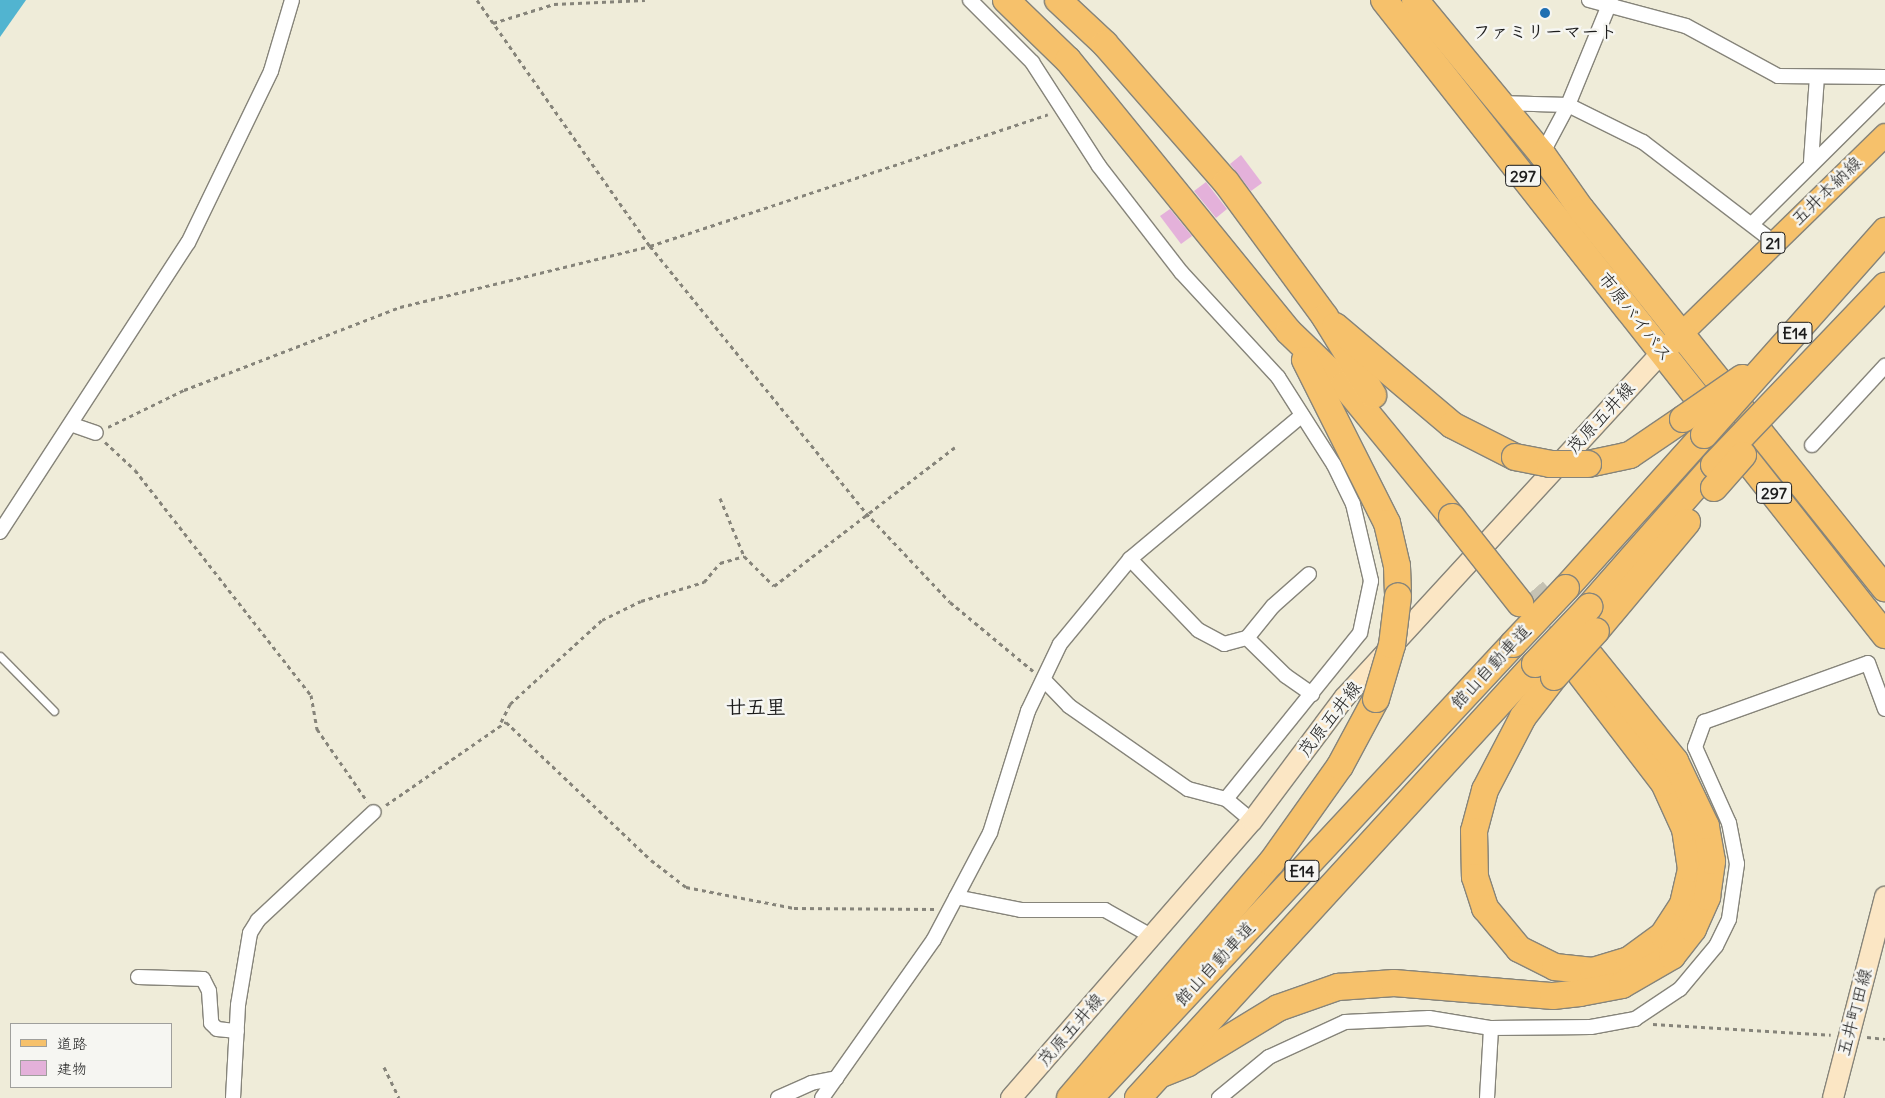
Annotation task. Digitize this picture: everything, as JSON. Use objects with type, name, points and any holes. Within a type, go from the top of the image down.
[{"type":"highway","points":[[1006,0],[1068,60]]},
{"type":"highway","points":[[1024,0],[1068,60],[1289,332],[1344,385],[1459,513]]},
{"type":"highway","points":[[1058,0],[1105,44],[1226,182],[1325,317],[1356,373],[1459,513],[1526,596]]},
{"type":"highway","points":[[1079,0],[1105,44]]},
{"type":"highway","name":"市原バイパス","points":[[1384,0],[1885,635]]},
{"type":"highway","name":"市原バイパス","points":[[1415,0],[1542,154],[1581,208],[1885,588]]},
{"type":"highway","name":"館山自動車道","points":[[1090,1098],[1566,588],[1762,371],[1885,231]]},
{"type":"highway","name":"館山自動車道","points":[[1138,1098],[1545,671],[1589,607],[1714,476],[1824,350],[1885,286]]},
{"type":"highway","points":[[1325,317],[1452,425],[1514,457],[1550,464],[1588,464],[1630,455],[1736,381],[1762,371]]},
{"type":"highway","points":[[1070,1098],[1271,863],[1340,766],[1376,699],[1392,645],[1398,596],[1392,541],[1372,488],[1289,332]]},
{"type":"highway","points":[[1159,1075],[1188,1063],[1278,1008],[1338,987],[1394,983],[1544,995],[1580,994],[1630,982],[1672,956],[1693,929],[1707,897],[1712,861],[1706,826],[1675,761],[1586,666],[1664,783],[1685,829],[1691,868],[1683,904],[1663,935],[1629,960],[1593,971],[1555,967],[1519,949],[1490,916],[1475,877],[1474,831],[1485,790],[1545,671],[1596,631],[1714,476]]},
{"type":"main road","name":"五井本納線","points":[[1662,352],[1885,135]]},
{"type":"main road","name":"茂原五井線","points":[[1012,1098],[1252,821],[1344,698],[1662,352]]},
{"type":"main road","name":"五井町田線","points":[[1833,1098],[1885,897]]},
{"type":"street","points":[[0,532],[73,425],[188,243],[271,71],[292,0]]},
{"type":"street","points":[[970,0],[1032,62],[1099,166],[1181,272],[1278,377],[1353,504],[1371,581],[1360,633],[1226,799]]},
{"type":"street","points":[[1589,0],[1610,3],[1686,26],[1778,76],[1885,77]]},
{"type":"street","points":[[1542,154],[1568,105],[1610,3]]},
{"type":"street","points":[[1812,162],[1817,76]]},
{"type":"street","points":[[1753,223],[1812,162],[1885,92]]},
{"type":"street","points":[[1499,103],[1568,105],[1642,142],[1753,223],[1774,242]]},
{"type":"street","points":[[1812,445],[1885,366]]},
{"type":"street","points":[[822,1098],[915,966],[956,897],[990,833],[1028,711],[1060,644],[1130,559],[1302,415]]},
{"type":"street","points":[[73,425],[96,433]]},
{"type":"street","points":[[1130,559],[1198,630],[1224,644],[1247,638],[1274,606],[1309,574]]},
{"type":"street","points":[[1247,638],[1286,676],[1312,694]]},
{"type":"street","points":[[1219,1098],[1269,1057],[1345,1022],[1429,1018],[1491,1028],[1591,1027],[1635,1019],[1680,989],[1716,946],[1729,920],[1737,864],[1729,823],[1695,747],[1704,722],[1868,663],[1885,709]]},
{"type":"street","points":[[1044,680],[1069,706],[1188,789],[1226,799],[1252,821]]},
{"type":"street","points":[[233,1098],[245,947],[258,920],[374,812]]},
{"type":"street","points":[[956,897],[1021,910],[1105,910],[1153,937]]},
{"type":"street","points":[[138,977],[203,979],[209,991],[211,1023],[217,1029],[237,1030]]},
{"type":"street","points":[[1487,1098],[1491,1028]]},
{"type":"street","points":[[778,1098],[811,1083],[837,1078]]},
{"type":"lane","points":[[0,656],[54,711]]},
{"type":"path","points":[[477,0],[650,246],[866,513],[950,602],[1044,680]]},
{"type":"path","points":[[493,23],[554,4],[645,0]]},
{"type":"path","points":[[744,556],[720,563],[704,582],[641,601],[602,620],[510,704],[501,722],[421,785],[374,812],[317,730],[310,696],[135,470],[96,433],[184,390],[400,307],[650,246],[1030,122],[1062,107]]},
{"type":"path","points":[[720,498],[744,556],[774,586],[866,513],[886,503],[955,447]]},
{"type":"path","points":[[501,722],[657,866],[686,886],[794,908],[948,910]]},
{"type":"path","points":[[1635,1019],[1664,1027],[1885,1039]]},
{"type":"path","points":[[384,1067],[399,1098]]},
{"type":"water","points":[[0,0],[26,0],[0,37]]},
{"type":"building","points":[[1241,155],[1262,183],[1251,191],[1230,164]]},
{"type":"building","points":[[1206,182],[1227,209],[1216,218],[1194,191]]},
{"type":"building","points":[[1170,209],[1192,236],[1181,244],[1160,216]]},
{"type":"tunnel","points":[[1533,590],[1583,648]]},
{"type":"place","name":"ファミリーマート","points":[[1545,13]]},
{"type":"district","name":"廿五里","points":[[756,706]]}]
